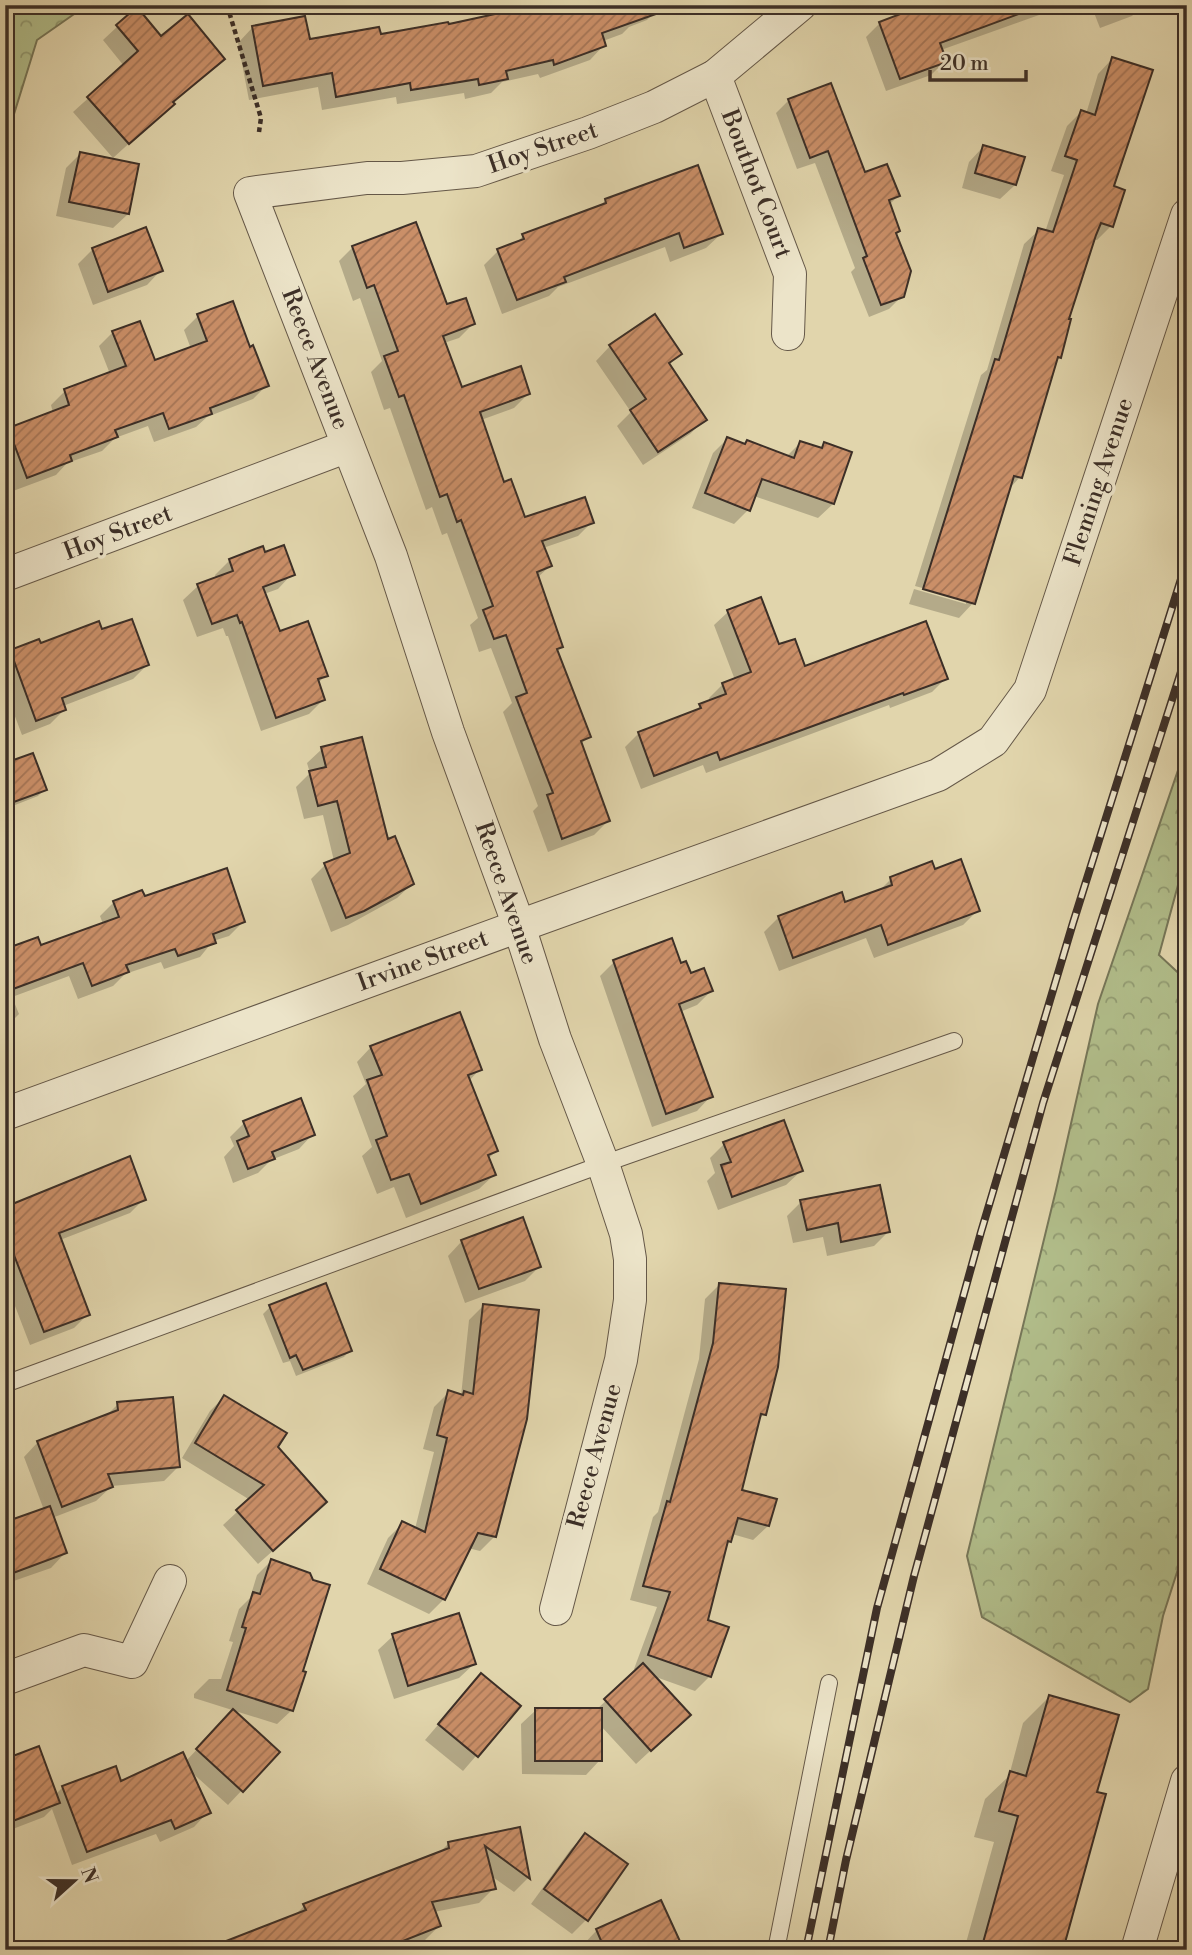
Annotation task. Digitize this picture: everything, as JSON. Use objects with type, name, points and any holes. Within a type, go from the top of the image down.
[{"type":"street","name":"Hoy Street","points":[[250,193],[367,178],[402,178],[476,171],[589,133],[643,112],[715,76],[800,5]]},
{"type":"street","name":"Bouthot Court","points":[[715,76],[790,274],[788,334]]},
{"type":"street","name":"Reece Avenue","points":[[250,193],[391,556],[448,732],[626,1234],[630,1300],[621,1360],[556,1609]]},
{"type":"street","name":"Fleming Avenue","points":[[993,741],[1030,690],[1187,215]]},
{"type":"street","name":"Hoy Street","points":[[5,575],[348,446]]},
{"type":"street","name":"Irvine Street","points":[[5,1114],[938,775],[993,741]]},
{"type":"street","points":[[5,1679],[84,1650],[132,1662],[170,1581]]},
{"type":"street","points":[[1137,1950],[1187,1781]]},
{"type":"lane","points":[[5,1384],[603,1164],[954,1041]]},
{"type":"lane","points":[[776,1950],[829,1683]]},
{"type":"path","points":[[227,5],[261,118],[259,132]]},
{"type":"green space","points":[[5,5],[87,5],[37,40],[10,127],[5,223]]},
{"type":"green space","points":[[1187,744],[1187,852],[1159,955],[1187,981],[1187,1541],[1163,1616],[1148,1689],[1130,1702],[982,1617],[967,1556],[1098,1004]]},
{"type":"building","points":[[537,5],[670,5],[670,9],[602,33],[606,46],[554,65],[553,60],[506,71],[508,79],[479,85],[478,79],[411,90],[410,83],[336,97],[332,73],[263,86],[252,26],[305,16],[310,39],[379,27],[381,34],[448,22],[449,24]]},
{"type":"building","points":[[924,5],[1034,5],[1035,8],[940,43],[947,62],[900,79],[879,22]]},
{"type":"building","points":[[137,7],[161,36],[188,14],[225,59],[173,102],[175,104],[129,144],[87,97],[138,51],[116,25]]},
{"type":"building","points":[[1112,57],[1153,70],[1114,186],[1125,190],[1113,227],[1101,223],[1096,235],[1069,319],[1061,358],[1058,357],[1022,478],[1014,476],[975,604],[923,589],[995,359],[999,360],[1038,228],[1053,232],[1077,160],[1065,156],[1081,110],[1095,115]]},
{"type":"building","points":[[831,83],[865,172],[887,164],[900,196],[889,200],[900,231],[896,233],[911,271],[904,297],[881,305],[863,258],[867,256],[828,151],[810,158],[788,99]]},
{"type":"building","points":[[983,145],[1025,157],[1016,185],[975,173]]},
{"type":"building","points":[[80,152],[139,164],[129,214],[69,202]]},
{"type":"building","points":[[698,165],[723,234],[684,248],[679,233],[564,277],[566,282],[517,300],[497,249],[524,239],[522,234],[606,203],[605,199]]},
{"type":"building","points":[[416,222],[447,304],[466,298],[475,324],[443,336],[462,387],[521,366],[530,394],[480,412],[504,482],[511,479],[525,517],[585,497],[594,523],[542,541],[552,566],[537,572],[563,647],[557,649],[591,737],[581,741],[610,821],[562,839],[547,795],[553,793],[516,697],[527,693],[506,635],[494,639],[483,610],[493,606],[461,520],[457,522],[447,494],[440,497],[404,395],[399,397],[384,356],[398,351],[374,285],[367,288],[352,246]]},
{"type":"building","points":[[146,227],[163,271],[108,292],[92,248]]},
{"type":"building","points":[[233,301],[250,347],[253,345],[269,386],[210,408],[212,414],[169,429],[163,413],[115,430],[118,437],[70,455],[72,461],[27,478],[8,428],[69,405],[64,389],[126,366],[112,331],[140,321],[155,360],[207,341],[197,314]]},
{"type":"building","points":[[655,314],[682,354],[669,363],[707,420],[658,452],[630,410],[646,399],[609,345]]},
{"type":"building","points":[[727,437],[745,444],[747,440],[794,458],[800,441],[822,448],[824,442],[852,452],[834,504],[762,479],[750,511],[705,493]]},
{"type":"building","points":[[284,545],[295,575],[263,587],[280,631],[308,621],[328,676],[318,679],[325,700],[276,718],[242,622],[240,623],[237,615],[212,624],[197,584],[233,571],[229,559],[263,546],[265,552]]},
{"type":"building","points":[[761,597],[779,644],[795,639],[805,666],[926,621],[948,679],[720,760],[717,752],[654,776],[638,732],[701,708],[699,704],[726,694],[722,683],[751,672],[727,610]]},
{"type":"building","points":[[132,619],[149,665],[62,698],[66,710],[36,721],[10,650],[39,639],[41,643],[99,621],[102,629]]},
{"type":"building","points":[[362,737],[388,839],[395,836],[414,884],[346,918],[324,863],[350,853],[337,801],[318,806],[309,771],[326,767],[321,747]]},
{"type":"building","points":[[33,753],[47,790],[11,803],[5,789],[5,763]]},
{"type":"building","points":[[961,859],[980,911],[888,945],[881,925],[793,958],[778,916],[842,892],[845,902],[892,885],[890,877],[932,861],[935,869]]},
{"type":"building","points":[[227,868],[245,922],[213,934],[216,943],[178,956],[175,949],[126,965],[129,972],[92,986],[83,963],[5,992],[5,949],[38,937],[41,945],[119,917],[113,901],[142,890],[145,896]]},
{"type":"building","points":[[672,938],[681,963],[686,961],[691,973],[704,968],[713,991],[679,1004],[713,1097],[666,1114],[613,960]]},
{"type":"building","points":[[460,1012],[482,1070],[468,1075],[498,1151],[488,1155],[496,1175],[421,1204],[409,1174],[391,1180],[376,1140],[387,1136],[367,1080],[382,1075],[370,1046]]},
{"type":"building","points":[[301,1098],[315,1135],[272,1152],[275,1159],[248,1169],[237,1141],[249,1136],[243,1121]]},
{"type":"building","points":[[784,1120],[803,1171],[732,1197],[721,1165],[731,1162],[723,1142]]},
{"type":"building","points":[[130,1156],[146,1200],[59,1233],[90,1315],[44,1332],[12,1250],[5,1253],[5,1207]]},
{"type":"building","points":[[880,1185],[890,1232],[841,1242],[838,1223],[807,1230],[800,1200]]},
{"type":"building","points":[[523,1217],[541,1267],[479,1289],[461,1240]]},
{"type":"building","points":[[326,1283],[352,1351],[303,1370],[296,1355],[290,1358],[269,1305]]},
{"type":"building","points":[[719,1283],[786,1289],[778,1367],[766,1415],[761,1414],[742,1490],[777,1499],[769,1526],[738,1518],[731,1542],[728,1541],[708,1620],[729,1627],[711,1677],[648,1655],[670,1592],[643,1586],[667,1501],[670,1502],[713,1343]]},
{"type":"building","points":[[483,1304],[539,1310],[527,1419],[496,1537],[478,1533],[445,1600],[380,1569],[402,1521],[425,1532],[447,1438],[437,1435],[448,1390],[463,1395],[464,1391],[473,1394]]},
{"type":"building","points":[[224,1395],[287,1433],[278,1447],[327,1502],[273,1551],[236,1510],[264,1485],[195,1443]]},
{"type":"building","points":[[173,1397],[180,1467],[108,1474],[113,1487],[62,1507],[37,1441],[118,1410],[117,1402]]},
{"type":"building","points":[[50,1506],[67,1553],[5,1576],[5,1522]]},
{"type":"building","points":[[271,1559],[310,1573],[313,1580],[330,1585],[293,1711],[227,1690],[246,1628],[242,1627],[253,1592],[260,1594]]},
{"type":"building","points":[[459,1613],[476,1664],[408,1686],[392,1634]]},
{"type":"building","points":[[643,1663],[691,1715],[651,1751],[604,1699]]},
{"type":"building","points":[[481,1673],[521,1706],[478,1757],[438,1724]]},
{"type":"building","points":[[1049,1695],[1119,1715],[1097,1792],[1106,1794],[1063,1950],[981,1950],[1018,1816],[999,1811],[1010,1771],[1026,1776]]},
{"type":"building","points":[[535,1708],[602,1708],[602,1761],[535,1761]]},
{"type":"building","points":[[233,1709],[280,1752],[243,1792],[196,1749]]},
{"type":"building","points":[[39,1746],[60,1803],[5,1824],[5,1759]]},
{"type":"building","points":[[183,1752],[211,1813],[175,1829],[171,1820],[87,1852],[62,1786],[116,1766],[121,1781]]},
{"type":"building","points":[[520,1827],[530,1879],[485,1846],[496,1889],[432,1902],[441,1926],[380,1950],[208,1948],[306,1910],[303,1904],[449,1848],[448,1842]]},
{"type":"building","points":[[585,1833],[628,1864],[588,1921],[544,1889]]},
{"type":"building","points":[[661,1900],[684,1950],[605,1950],[596,1929]]},
{"type":"railway","points":[[806,1950],[877,1608],[981,1232],[1073,923],[1187,560]]},
{"type":"railway","points":[[828,1950],[846,1860],[914,1576],[1043,1103],[1187,653]]}]
